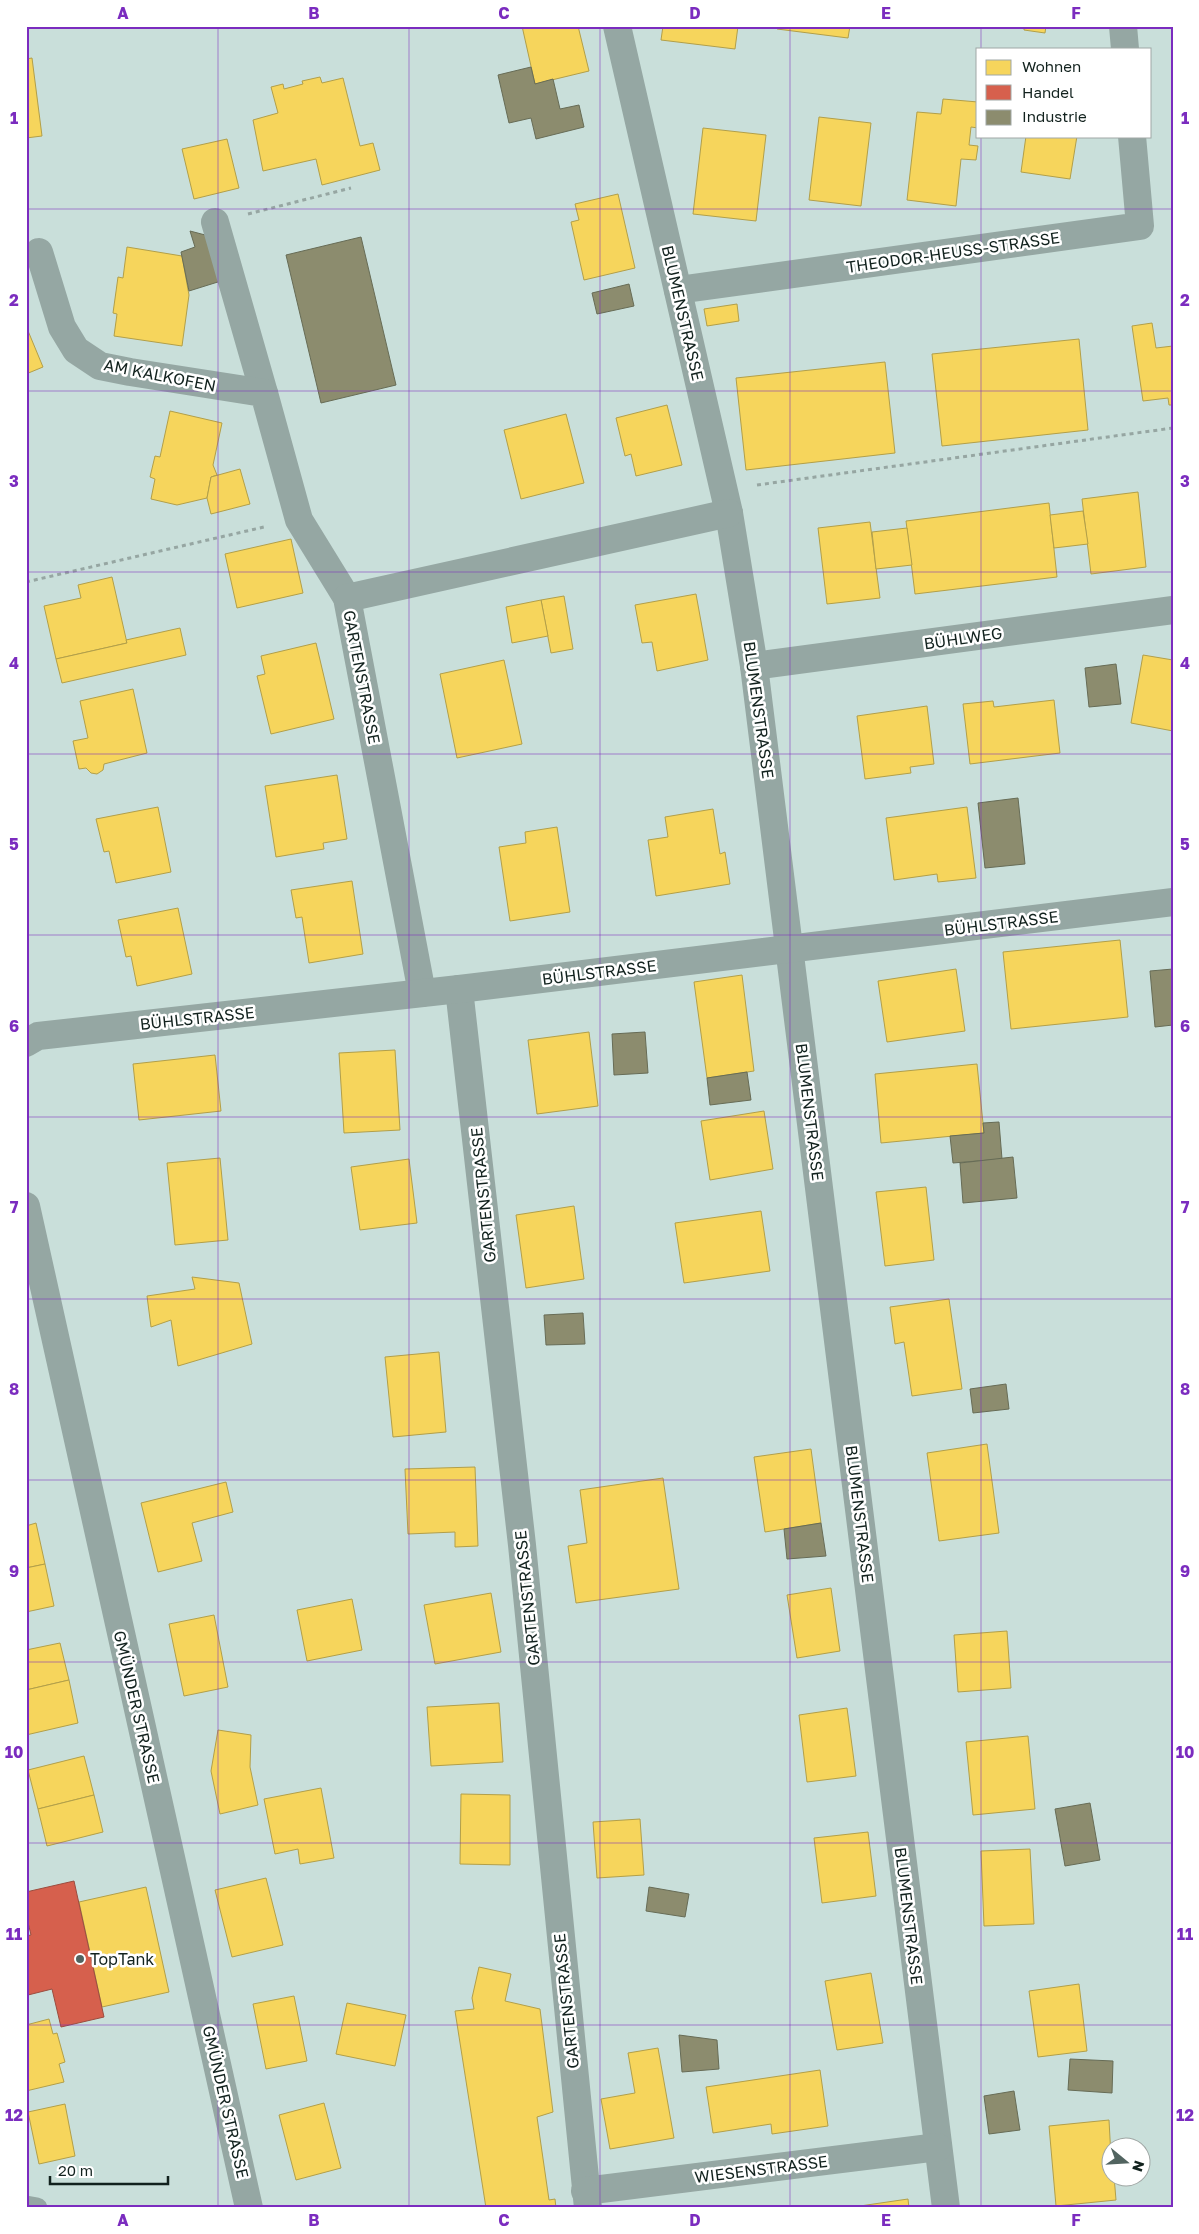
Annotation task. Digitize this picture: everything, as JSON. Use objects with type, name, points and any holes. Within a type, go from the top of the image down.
[{"type":"street","name":"BLUMENSTRASSE","points":[[617,26],[727,501],[754,666],[946,2208]]},
{"type":"street","points":[[1123,26],[1125,48]]},
{"type":"street","name":"THEODOR-HEUSS-STRASSE","points":[[678,290],[1140,226],[1132,138]]},
{"type":"street","points":[[215,222],[299,520],[347,598]]},
{"type":"street","name":"AM KALKOFEN","points":[[39,252],[62,327],[76,350],[100,366],[264,393]]},
{"type":"street","name":"GARTENSTRASSE","points":[[422,993],[347,598],[727,501]]},
{"type":"street","name":"BÜHLWEG","points":[[754,666],[1173,610]]},
{"type":"street","name":"BÜHLSTRASSE","points":[[32,1039],[1173,902]]},
{"type":"street","name":"GARTENSTRASSE","points":[[460,989],[522,1545],[586,2199]]},
{"type":"street","name":"GMÜNDER STRASSE","points":[[26,1206],[249,2208]]},
{"type":"street","name":"WIESENSTRASSE","points":[[586,2199],[938,2147]]},
{"type":"lane","points":[[26,2206],[37,2208]]},
{"type":"path","points":[[215,222],[351,188]]},
{"type":"path","points":[[727,501],[1173,428]]},
{"type":"path","points":[[26,582],[266,526]]},
{"type":"building: Wohnen","points":[[522,26],[578,26],[589,71],[535,84]]},
{"type":"building: Wohnen","points":[[663,26],[738,26],[735,49],[661,40]]},
{"type":"building: Wohnen","points":[[777,26],[850,26],[848,38],[777,29]]},
{"type":"building: Wohnen","points":[[1024,26],[1046,26],[1045,33],[1024,30]]},
{"type":"building: Wohnen","points":[[32,58],[42,136],[26,138],[26,59]]},
{"type":"building: Wohnen","points":[[320,77],[322,83],[343,78],[360,146],[373,143],[380,170],[322,185],[316,159],[263,171],[253,120],[278,113],[271,87],[283,84],[284,89],[303,84],[302,81]]},
{"type":"building: Wohnen","points":[[943,99],[976,102],[976,128],[971,127],[969,145],[978,146],[976,160],[961,159],[956,206],[907,200],[917,112],[941,114]]},
{"type":"building: Wohnen","points":[[819,117],[871,123],[861,206],[809,200]]},
{"type":"building: Wohnen","points":[[703,128],[766,135],[756,221],[693,214]]},
{"type":"building: Wohnen","points":[[1026,138],[1077,138],[1070,179],[1021,172]]},
{"type":"building: Wohnen","points":[[227,139],[239,188],[194,199],[182,149]]},
{"type":"building: Wohnen","points":[[618,194],[635,268],[584,280],[571,222],[579,220],[575,204]]},
{"type":"building: Wohnen","points":[[127,247],[182,256],[189,295],[182,346],[114,336],[117,314],[113,313],[118,277],[123,278]]},
{"type":"building: Wohnen","points":[[737,304],[739,321],[707,326],[704,309]]},
{"type":"building: Wohnen","points":[[1152,323],[1156,348],[1173,346],[1173,405],[1169,405],[1168,398],[1143,401],[1132,326]]},
{"type":"building: Wohnen","points":[[26,326],[43,367],[26,374]]},
{"type":"building: Wohnen","points":[[1079,339],[1088,430],[942,446],[932,354]]},
{"type":"building: Wohnen","points":[[885,362],[895,453],[746,470],[736,378]]},
{"type":"building: Wohnen","points":[[667,405],[682,465],[636,476],[631,454],[625,456],[616,418]]},
{"type":"building: Wohnen","points":[[170,411],[222,423],[213,465],[217,475],[211,477],[207,498],[177,505],[151,499],[155,479],[150,477],[155,456],[160,457]]},
{"type":"building: Wohnen","points":[[566,414],[584,483],[521,499],[504,430]]},
{"type":"building: Wohnen","points":[[240,469],[250,504],[211,514],[207,498],[211,477]]},
{"type":"building: Wohnen","points":[[1138,492],[1146,567],[1091,574],[1082,499]]},
{"type":"building: Wohnen","points":[[1049,503],[1057,577],[915,594],[906,521]]},
{"type":"building: Wohnen","points":[[1083,511],[1088,544],[1054,548],[1050,515]]},
{"type":"building: Wohnen","points":[[870,522],[880,598],[827,604],[818,528]]},
{"type":"building: Wohnen","points":[[907,528],[912,565],[876,569],[872,532]]},
{"type":"building: Wohnen","points":[[291,539],[303,593],[237,608],[225,554]]},
{"type":"building: Wohnen","points":[[112,577],[127,643],[56,659],[44,606],[81,598],[78,585]]},
{"type":"building: Wohnen","points":[[696,594],[708,660],[657,671],[652,642],[642,643],[635,605]]},
{"type":"building: Wohnen","points":[[564,596],[573,649],[551,653],[541,600]]},
{"type":"building: Wohnen","points":[[541,600],[548,636],[512,643],[506,607]]},
{"type":"building: Wohnen","points":[[180,628],[186,655],[62,683],[56,659],[127,643],[126,640]]},
{"type":"building: Wohnen","points":[[316,643],[334,719],[271,734],[257,676],[265,674],[261,656]]},
{"type":"building: Wohnen","points":[[1143,655],[1173,660],[1173,731],[1131,723]]},
{"type":"building: Wohnen","points":[[504,660],[522,744],[457,758],[440,674]]},
{"type":"building: Wohnen","points":[[133,689],[147,753],[104,764],[103,770],[97,774],[91,773],[86,768],[79,769],[73,741],[88,738],[80,701]]},
{"type":"building: Wohnen","points":[[1054,700],[1060,753],[970,764],[963,704],[993,701],[994,707]]},
{"type":"building: Wohnen","points":[[927,706],[934,764],[910,767],[911,773],[865,779],[857,716]]},
{"type":"building: Wohnen","points":[[337,775],[347,839],[323,843],[324,849],[276,857],[265,786]]},
{"type":"building: Wohnen","points":[[158,807],[171,872],[116,883],[109,851],[104,852],[96,819]]},
{"type":"building: Wohnen","points":[[967,807],[976,878],[938,882],[937,874],[894,880],[886,818]]},
{"type":"building: Wohnen","points":[[713,809],[720,854],[725,852],[730,884],[656,896],[648,840],[668,837],[665,817]]},
{"type":"building: Wohnen","points":[[557,827],[570,912],[510,921],[499,847],[526,843],[525,832]]},
{"type":"building: Wohnen","points":[[352,881],[363,954],[309,963],[302,917],[296,918],[291,890]]},
{"type":"building: Wohnen","points":[[178,908],[192,974],[137,986],[131,956],[126,957],[118,920]]},
{"type":"building: Wohnen","points":[[1120,940],[1128,1017],[1011,1029],[1003,952]]},
{"type":"building: Wohnen","points":[[956,969],[965,1031],[887,1042],[878,981]]},
{"type":"building: Wohnen","points":[[742,975],[754,1071],[707,1078],[694,982]]},
{"type":"building: Wohnen","points":[[589,1032],[598,1106],[537,1114],[528,1040]]},
{"type":"building: Wohnen","points":[[395,1050],[400,1130],[344,1133],[339,1053]]},
{"type":"building: Wohnen","points":[[215,1055],[221,1111],[139,1120],[133,1064]]},
{"type":"building: Wohnen","points":[[977,1064],[984,1133],[881,1143],[875,1074]]},
{"type":"building: Wohnen","points":[[764,1111],[773,1169],[710,1180],[701,1121]]},
{"type":"building: Wohnen","points":[[220,1158],[228,1240],[175,1245],[167,1163]]},
{"type":"building: Wohnen","points":[[409,1159],[417,1223],[360,1230],[351,1167]]},
{"type":"building: Wohnen","points":[[926,1187],[934,1260],[885,1266],[876,1192]]},
{"type":"building: Wohnen","points":[[574,1206],[584,1279],[526,1288],[516,1215]]},
{"type":"building: Wohnen","points":[[761,1211],[770,1271],[684,1283],[675,1223]]},
{"type":"building: Wohnen","points":[[192,1277],[239,1283],[252,1344],[178,1366],[171,1320],[151,1327],[147,1296],[195,1289]]},
{"type":"building: Wohnen","points":[[949,1299],[962,1389],[912,1396],[904,1342],[895,1344],[890,1307]]},
{"type":"building: Wohnen","points":[[439,1352],[446,1432],[393,1437],[385,1357]]},
{"type":"building: Wohnen","points":[[987,1444],[999,1533],[939,1541],[927,1453]]},
{"type":"building: Wohnen","points":[[811,1449],[821,1523],[765,1532],[754,1457]]},
{"type":"building: Wohnen","points":[[475,1467],[478,1546],[455,1547],[455,1532],[408,1534],[405,1469]]},
{"type":"building: Wohnen","points":[[663,1478],[679,1589],[576,1603],[568,1546],[587,1543],[580,1490]]},
{"type":"building: Wohnen","points":[[226,1482],[233,1512],[192,1523],[202,1561],[158,1572],[141,1503]]},
{"type":"building: Wohnen","points":[[36,1523],[45,1564],[26,1568],[26,1526]]},
{"type":"building: Wohnen","points":[[45,1564],[54,1606],[26,1612],[26,1568]]},
{"type":"building: Wohnen","points":[[831,1588],[840,1651],[797,1658],[787,1595]]},
{"type":"building: Wohnen","points":[[491,1593],[501,1652],[435,1664],[424,1605]]},
{"type":"building: Wohnen","points":[[352,1599],[362,1650],[307,1661],[297,1610]]},
{"type":"building: Wohnen","points":[[214,1615],[228,1687],[184,1696],[169,1624]]},
{"type":"building: Wohnen","points":[[1007,1631],[1011,1688],[958,1692],[954,1635]]},
{"type":"building: Wohnen","points":[[60,1643],[69,1680],[26,1690],[26,1650]]},
{"type":"building: Wohnen","points":[[69,1680],[78,1723],[26,1735],[26,1690]]},
{"type":"building: Wohnen","points":[[499,1703],[503,1762],[431,1766],[427,1707]]},
{"type":"building: Wohnen","points":[[847,1708],[856,1776],[807,1782],[799,1715]]},
{"type":"building: Wohnen","points":[[218,1730],[251,1735],[250,1767],[258,1805],[220,1814],[211,1771]]},
{"type":"building: Wohnen","points":[[1028,1736],[1035,1809],[973,1815],[966,1742]]},
{"type":"building: Wohnen","points":[[84,1756],[94,1795],[38,1809],[28,1770]]},
{"type":"building: Wohnen","points":[[321,1788],[334,1858],[300,1864],[298,1849],[275,1854],[264,1799]]},
{"type":"building: Wohnen","points":[[461,1794],[510,1795],[510,1865],[460,1864]]},
{"type":"building: Wohnen","points":[[94,1795],[103,1832],[47,1846],[38,1809]]},
{"type":"building: Wohnen","points":[[640,1819],[644,1875],[597,1878],[593,1822]]},
{"type":"building: Wohnen","points":[[868,1832],[876,1896],[822,1903],[814,1838]]},
{"type":"building: Wohnen","points":[[1030,1849],[1034,1924],[984,1926],[981,1851]]},
{"type":"building: Wohnen","points":[[266,1878],[283,1945],[232,1957],[215,1890]]},
{"type":"building: Wohnen","points":[[146,1887],[169,1992],[102,2007],[79,1902]]},
{"type":"building: Wohnen","points":[[479,1967],[511,1974],[505,2001],[540,2009],[553,2112],[537,2117],[549,2200],[555,2199],[556,2208],[486,2208],[455,2011],[474,2009],[472,1998]]},
{"type":"building: Wohnen","points":[[871,1973],[883,2043],[837,2050],[825,1981]]},
{"type":"building: Wohnen","points":[[1079,1984],[1087,2051],[1038,2057],[1029,1991]]},
{"type":"building: Wohnen","points":[[294,1996],[307,2061],[266,2069],[253,2004]]},
{"type":"building: Wohnen","points":[[347,2003],[406,2015],[395,2066],[336,2054]]},
{"type":"building: Wohnen","points":[[49,2019],[53,2034],[57,2033],[65,2062],[59,2064],[64,2082],[26,2091],[26,2025]]},
{"type":"building: Wohnen","points":[[658,2048],[674,2138],[610,2149],[601,2099],[635,2093],[628,2053]]},
{"type":"building: Wohnen","points":[[820,2070],[828,2126],[772,2134],[771,2124],[713,2133],[706,2087]]},
{"type":"building: Wohnen","points":[[324,2103],[341,2168],[296,2180],[279,2115]]},
{"type":"building: Wohnen","points":[[65,2104],[75,2156],[39,2164],[28,2112]]},
{"type":"building: Wohnen","points":[[1109,2120],[1110,2136],[1102,2136],[1102,2186],[1115,2186],[1116,2200],[1056,2206],[1049,2126]]},
{"type":"building: Wohnen","points":[[908,2199],[909,2208],[853,2208],[853,2207]]},
{"type":"building: Handel","points":[[74,1881],[104,2017],[61,2027],[52,1989],[28,1995],[26,1936],[31,1935],[26,1914],[26,1892]]},
{"type":"building: Industrie","points":[[531,67],[535,84],[553,79],[560,109],[579,105],[584,127],[536,139],[531,118],[509,123],[498,75]]},
{"type":"building: Industrie","points":[[190,231],[209,236],[221,281],[189,291],[181,252],[195,247]]},
{"type":"building: Industrie","points":[[361,237],[396,385],[321,403],[286,255]]},
{"type":"building: Industrie","points":[[629,284],[634,306],[597,314],[592,293]]},
{"type":"building: Industrie","points":[[1116,664],[1121,704],[1089,707],[1085,668]]},
{"type":"building: Industrie","points":[[1018,798],[1025,864],[985,868],[978,803]]},
{"type":"building: Industrie","points":[[1173,969],[1173,1025],[1155,1027],[1150,971]]},
{"type":"building: Industrie","points":[[645,1032],[648,1073],[614,1075],[612,1034]]},
{"type":"building: Industrie","points":[[747,1072],[751,1100],[710,1105],[707,1078]]},
{"type":"building: Industrie","points":[[999,1122],[1002,1159],[953,1163],[950,1136],[984,1133],[983,1123]]},
{"type":"building: Industrie","points":[[1013,1157],[1017,1198],[963,1203],[960,1163]]},
{"type":"building: Industrie","points":[[583,1313],[585,1344],[546,1345],[544,1315]]},
{"type":"building: Industrie","points":[[1006,1384],[1009,1409],[973,1413],[970,1389]]},
{"type":"building: Industrie","points":[[821,1523],[826,1556],[787,1559],[784,1529]]},
{"type":"building: Industrie","points":[[1090,1803],[1100,1860],[1065,1866],[1055,1809]]},
{"type":"building: Industrie","points":[[649,1887],[689,1894],[685,1917],[646,1911]]},
{"type":"building: Industrie","points":[[679,2035],[717,2040],[719,2069],[682,2072]]},
{"type":"building: Industrie","points":[[1070,2059],[1113,2061],[1112,2093],[1068,2090]]},
{"type":"building: Industrie","points":[[1014,2091],[1020,2130],[989,2134],[984,2096]]},
{"type":"place","name":"TopTank","points":[[80,1959]]}]
